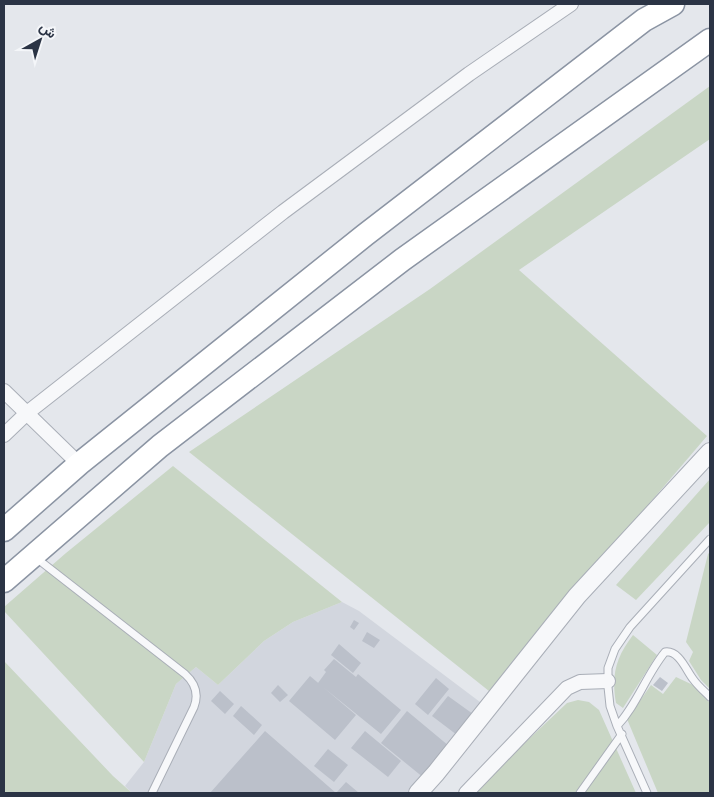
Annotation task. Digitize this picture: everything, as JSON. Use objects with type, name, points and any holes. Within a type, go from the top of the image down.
[{"type":"highway","points":[[4,530],[79,464],[365,235],[644,20],[673,4]]},
{"type":"highway","points":[[4,581],[160,446],[402,260],[710,40]]},
{"type":"street","points":[[4,435],[27,413],[283,212],[469,74],[571,4]]},
{"type":"street","points":[[4,391],[79,464]]},
{"type":"street","points":[[418,793],[436,773],[576,596],[710,452]]},
{"type":"street","points":[[466,793],[567,688],[580,682],[608,681]]},
{"type":"lane","points":[[647,793],[610,706],[608,668],[615,649],[630,627],[710,539]]},
{"type":"lane","points":[[32,556],[185,674],[194,685],[197,697],[194,707],[152,793]]},
{"type":"lane","points":[[617,726],[624,719],[651,670],[665,652],[672,653],[678,657],[695,681],[710,697]]},
{"type":"lane","points":[[580,793],[622,734]]},
{"type":"shaded area","points":[[342,602],[359,611],[484,705],[413,793],[132,793],[125,786],[144,762],[176,684],[196,667],[218,685],[264,641],[293,622]]},
{"type":"green space","points":[[710,86],[710,139],[519,270],[707,436],[489,691],[189,452],[430,289]]},
{"type":"green space","points":[[173,466],[342,602],[293,622],[264,641],[218,685],[196,667],[176,684],[144,762],[4,611],[4,607],[66,553]]},
{"type":"green space","points":[[710,479],[710,522],[636,600],[616,585]]},
{"type":"green space","points":[[710,552],[710,689],[701,680],[689,661],[693,652],[686,642]]},
{"type":"green space","points":[[633,635],[657,655],[623,708],[616,703],[614,684],[616,667],[622,651]]},
{"type":"green space","points":[[4,661],[113,776],[132,793],[4,793]]},
{"type":"green space","points":[[676,677],[693,685],[710,703],[710,793],[658,793],[627,719],[651,685],[663,694]]},
{"type":"green space","points":[[578,700],[589,702],[599,710],[636,793],[460,793],[494,772],[567,703]]},
{"type":"building","points":[[354,620],[359,623],[354,630],[350,627]]},
{"type":"building","points":[[367,632],[380,640],[374,648],[362,641]]},
{"type":"building","points":[[339,644],[361,663],[353,673],[331,655]]},
{"type":"building","points":[[334,659],[356,677],[358,674],[401,710],[381,734],[318,683],[326,672],[324,670]]},
{"type":"building","points":[[310,676],[356,715],[335,740],[289,701]]},
{"type":"building","points":[[660,677],[668,683],[662,691],[653,685]]},
{"type":"building","points":[[436,678],[449,689],[428,715],[415,704]]},
{"type":"building","points":[[278,685],[288,695],[280,702],[271,693]]},
{"type":"building","points":[[220,691],[234,704],[225,714],[211,701]]},
{"type":"building","points":[[448,696],[473,714],[457,735],[432,716]]},
{"type":"building","points":[[241,706],[262,725],[254,735],[233,716]]},
{"type":"building","points":[[407,711],[449,746],[424,778],[381,743]]},
{"type":"building","points":[[265,731],[336,793],[210,793]]},
{"type":"building","points":[[365,731],[401,761],[388,777],[351,748]]},
{"type":"building","points":[[328,749],[348,765],[334,782],[314,766]]},
{"type":"building","points":[[346,782],[359,793],[336,793]]}]
